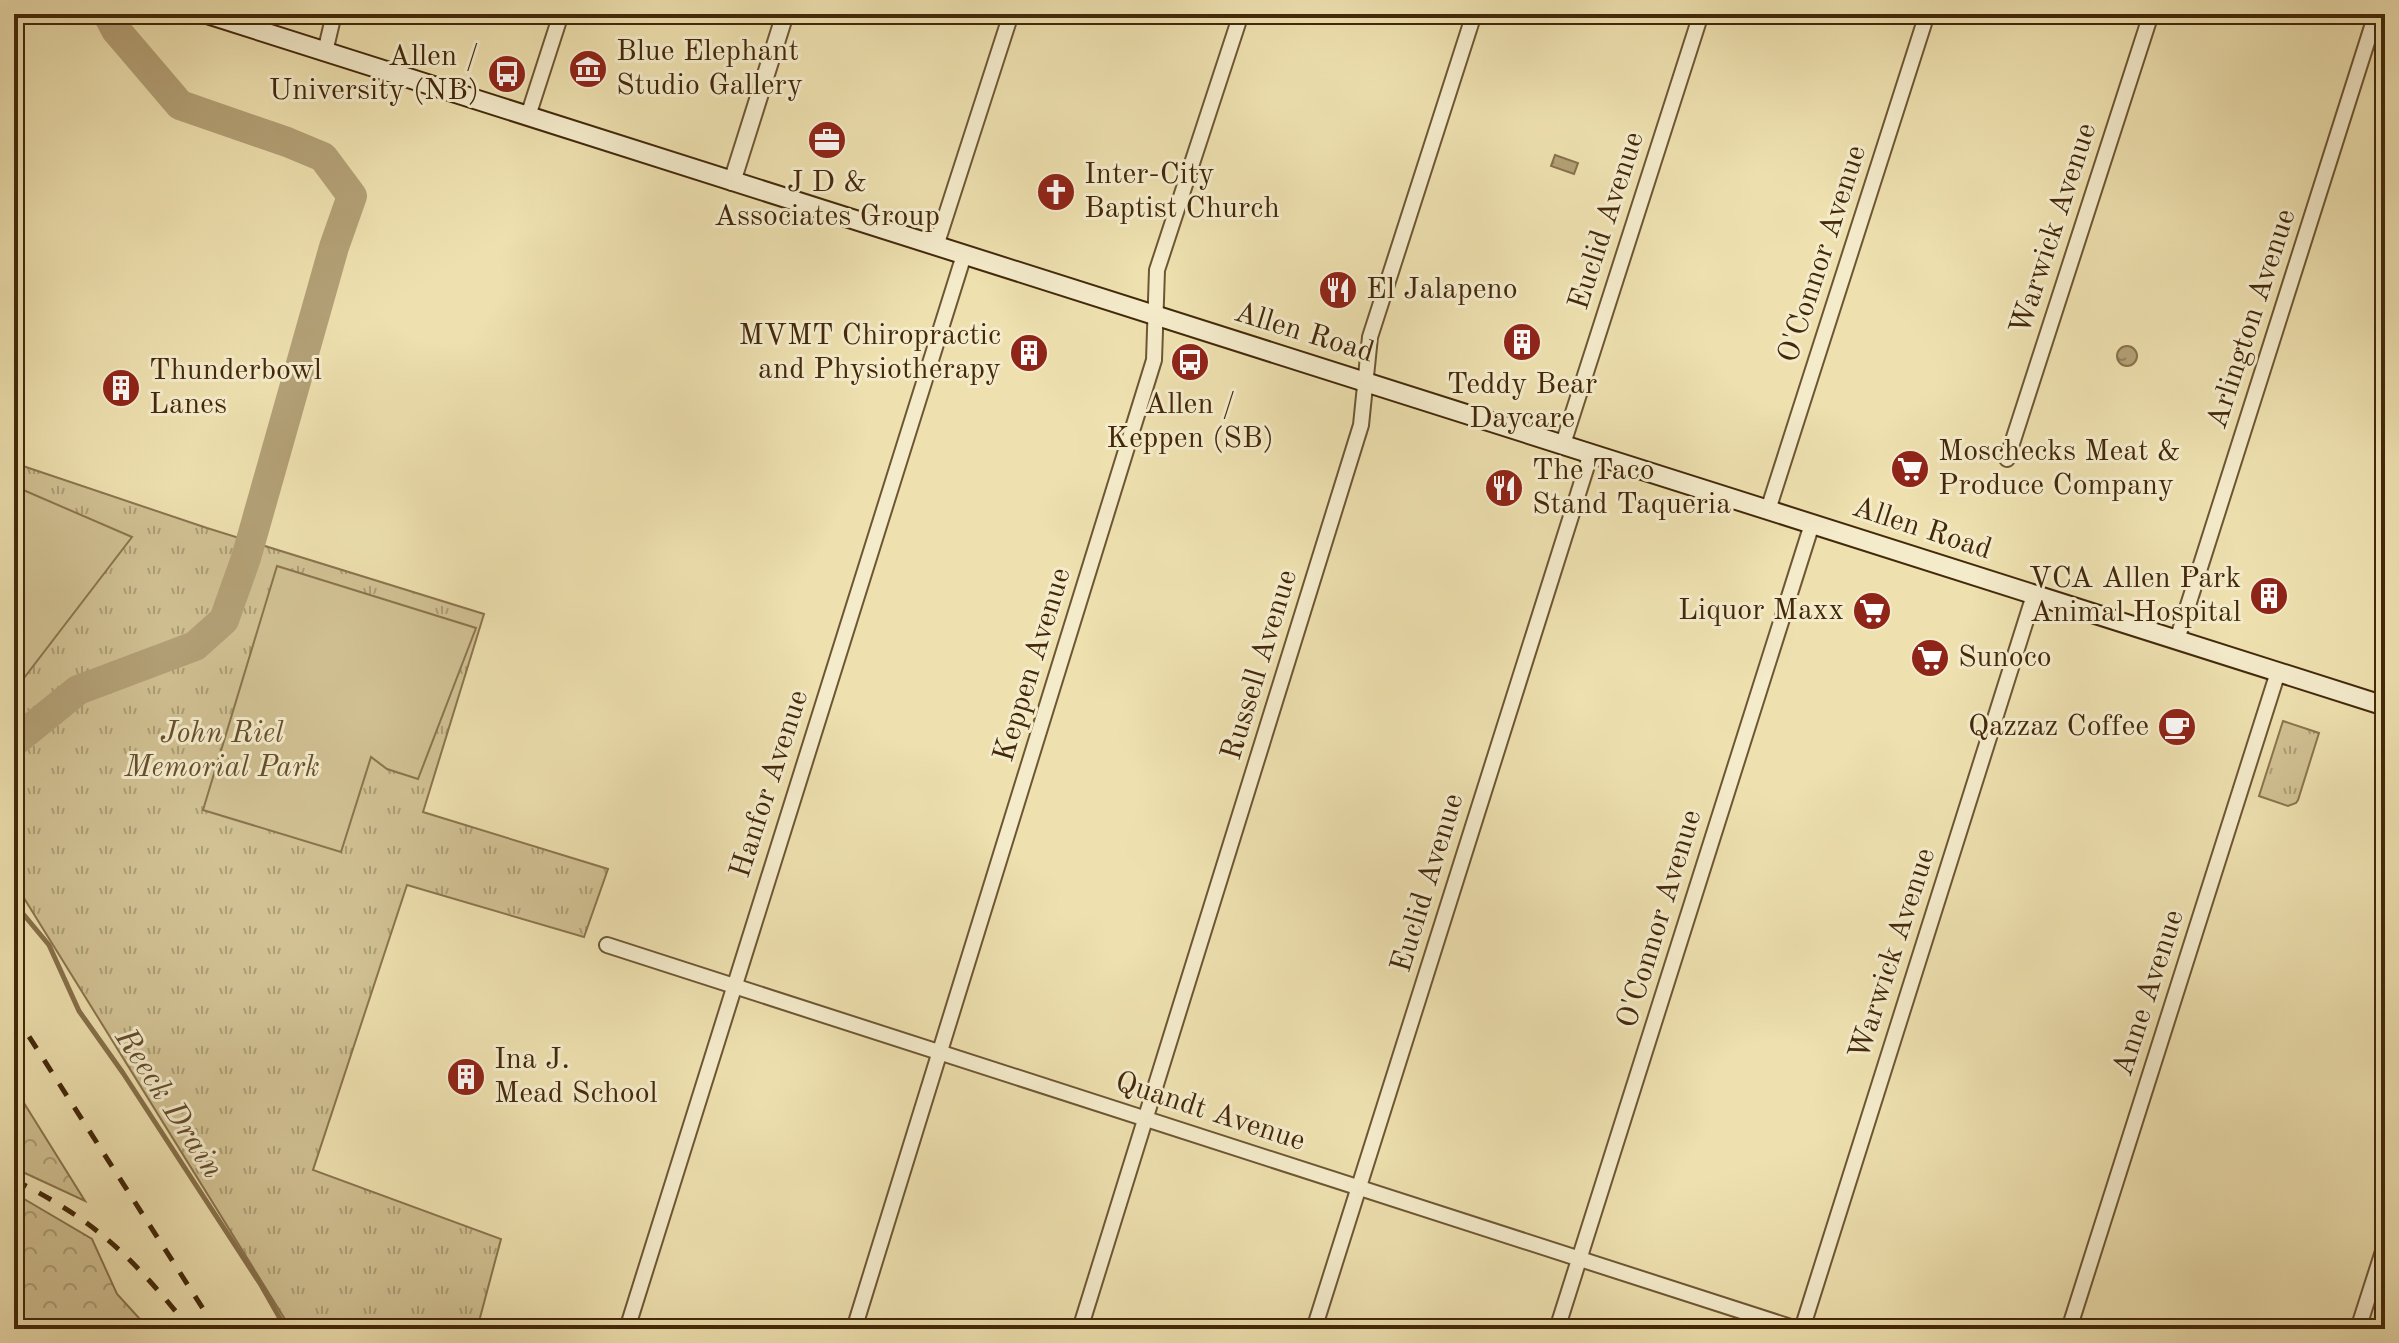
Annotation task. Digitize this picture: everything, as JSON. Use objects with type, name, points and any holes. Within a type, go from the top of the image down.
[{"type":"main road","name":"Allen Road","points":[[207,14],[2278,672],[2384,701]]},
{"type":"street","points":[[325,52],[334,14]]},
{"type":"street","points":[[528,116],[561,14]]},
{"type":"street","points":[[732,182],[785,14]]},
{"type":"street","points":[[936,246],[1011,14]]},
{"type":"street","name":"Keppen Avenue","points":[[854,1329],[1154,360],[1157,270],[1241,14]]},
{"type":"street","name":"Russell Avenue","points":[[1080,1329],[1361,425],[1370,337],[1474,14]]},
{"type":"street","name":"Euclid Avenue","points":[[1563,444],[1701,14]]},
{"type":"street","name":"O'Connor Avenue","points":[[1768,510],[1927,14]]},
{"type":"street","name":"Warwick Avenue","points":[[2007,459],[2151,14]]},
{"type":"street","name":"Arlington Avenue","points":[[2177,640],[2376,14]]},
{"type":"street","name":"Hanfor Avenue","points":[[627,1329],[732,985],[964,255]]},
{"type":"street","name":"Euclid Avenue","points":[[1314,1329],[1591,453]]},
{"type":"street","name":"O'Connor Avenue","points":[[1557,1329],[1812,524]]},
{"type":"street","name":"Warwick Avenue","points":[[1799,1329],[2034,595]]},
{"type":"street","name":"Anne Avenue","points":[[2069,1329],[2278,672]]},
{"type":"street","name":"Quandt Avenue","points":[[607,945],[1799,1329]]},
{"type":"street","points":[[2358,1329],[2385,1245]]},
{"type":"green space","name":"John Riel Memorial Park","points":[[14,463],[207,528],[484,614],[423,812],[608,869],[584,937],[407,885],[313,1170],[501,1239],[477,1329],[291,1329],[14,882]]},
{"type":"green space","points":[[14,486],[132,537],[14,691]]},
{"type":"green space","points":[[277,566],[476,628],[418,779],[387,769],[371,757],[341,852],[203,810]]},
{"type":"green space","points":[[2283,721],[2319,733],[2298,800],[2288,806],[2259,796]]},
{"type":"green space","points":[[14,1087],[85,1201],[14,1168]]},
{"type":"green space","points":[[19,1196],[92,1239],[117,1294],[149,1329],[14,1329],[14,1213]]},
{"type":"water","points":[[1555,155],[1578,163],[1574,174],[1551,166]]},
{"type":"water","points":[[2127,346],[2134,349],[2137,356],[2134,363],[2127,366],[2120,363],[2117,356],[2120,349]]},
{"type":"waterway","points":[[14,742],[78,690],[195,646],[224,620],[246,558],[334,247],[352,196],[323,157],[180,105],[116,30],[108,15]]},
{"type":"waterway","name":"Reeck Drain","points":[[14,903],[49,945],[79,1011],[123,1073],[261,1285],[286,1329]]},
{"type":"railway","points":[[14,1013],[216,1329]]},
{"type":"railway","points":[[14,1180],[68,1210],[112,1243],[190,1329]]},
{"type":"place","name":"Blue Elephant Studio Gallery","points":[[588,69]]},
{"type":"place","name":"Allen / University (NB)","points":[[507,74]]},
{"type":"place","name":"J D & Associates Group","points":[[827,140]]},
{"type":"place","name":"Inter-City Baptist Church","points":[[1056,192]]},
{"type":"place","name":"El Jalapeno","points":[[1338,290]]},
{"type":"place","name":"Teddy Bear Daycare","points":[[1522,342]]},
{"type":"place","name":"MVMT Chiropractic and Physiotherapy","points":[[1029,353]]},
{"type":"place","name":"Allen / Keppen (SB)","points":[[1190,362]]},
{"type":"place","name":"Thunderbowl Lanes","points":[[121,388]]},
{"type":"place","name":"Moschecks Meat & Produce Company","points":[[1910,469]]},
{"type":"place","name":"The Taco Stand Taqueria","points":[[1504,488]]},
{"type":"place","name":"VCA Allen Park Animal Hospital","points":[[2269,596]]},
{"type":"place","name":"Liquor Maxx","points":[[1872,611]]},
{"type":"place","name":"Sunoco","points":[[1930,658]]},
{"type":"place","name":"Qazzaz Coffee","points":[[2177,727]]},
{"type":"place","name":"Ina J. Mead School","points":[[466,1077]]}]
